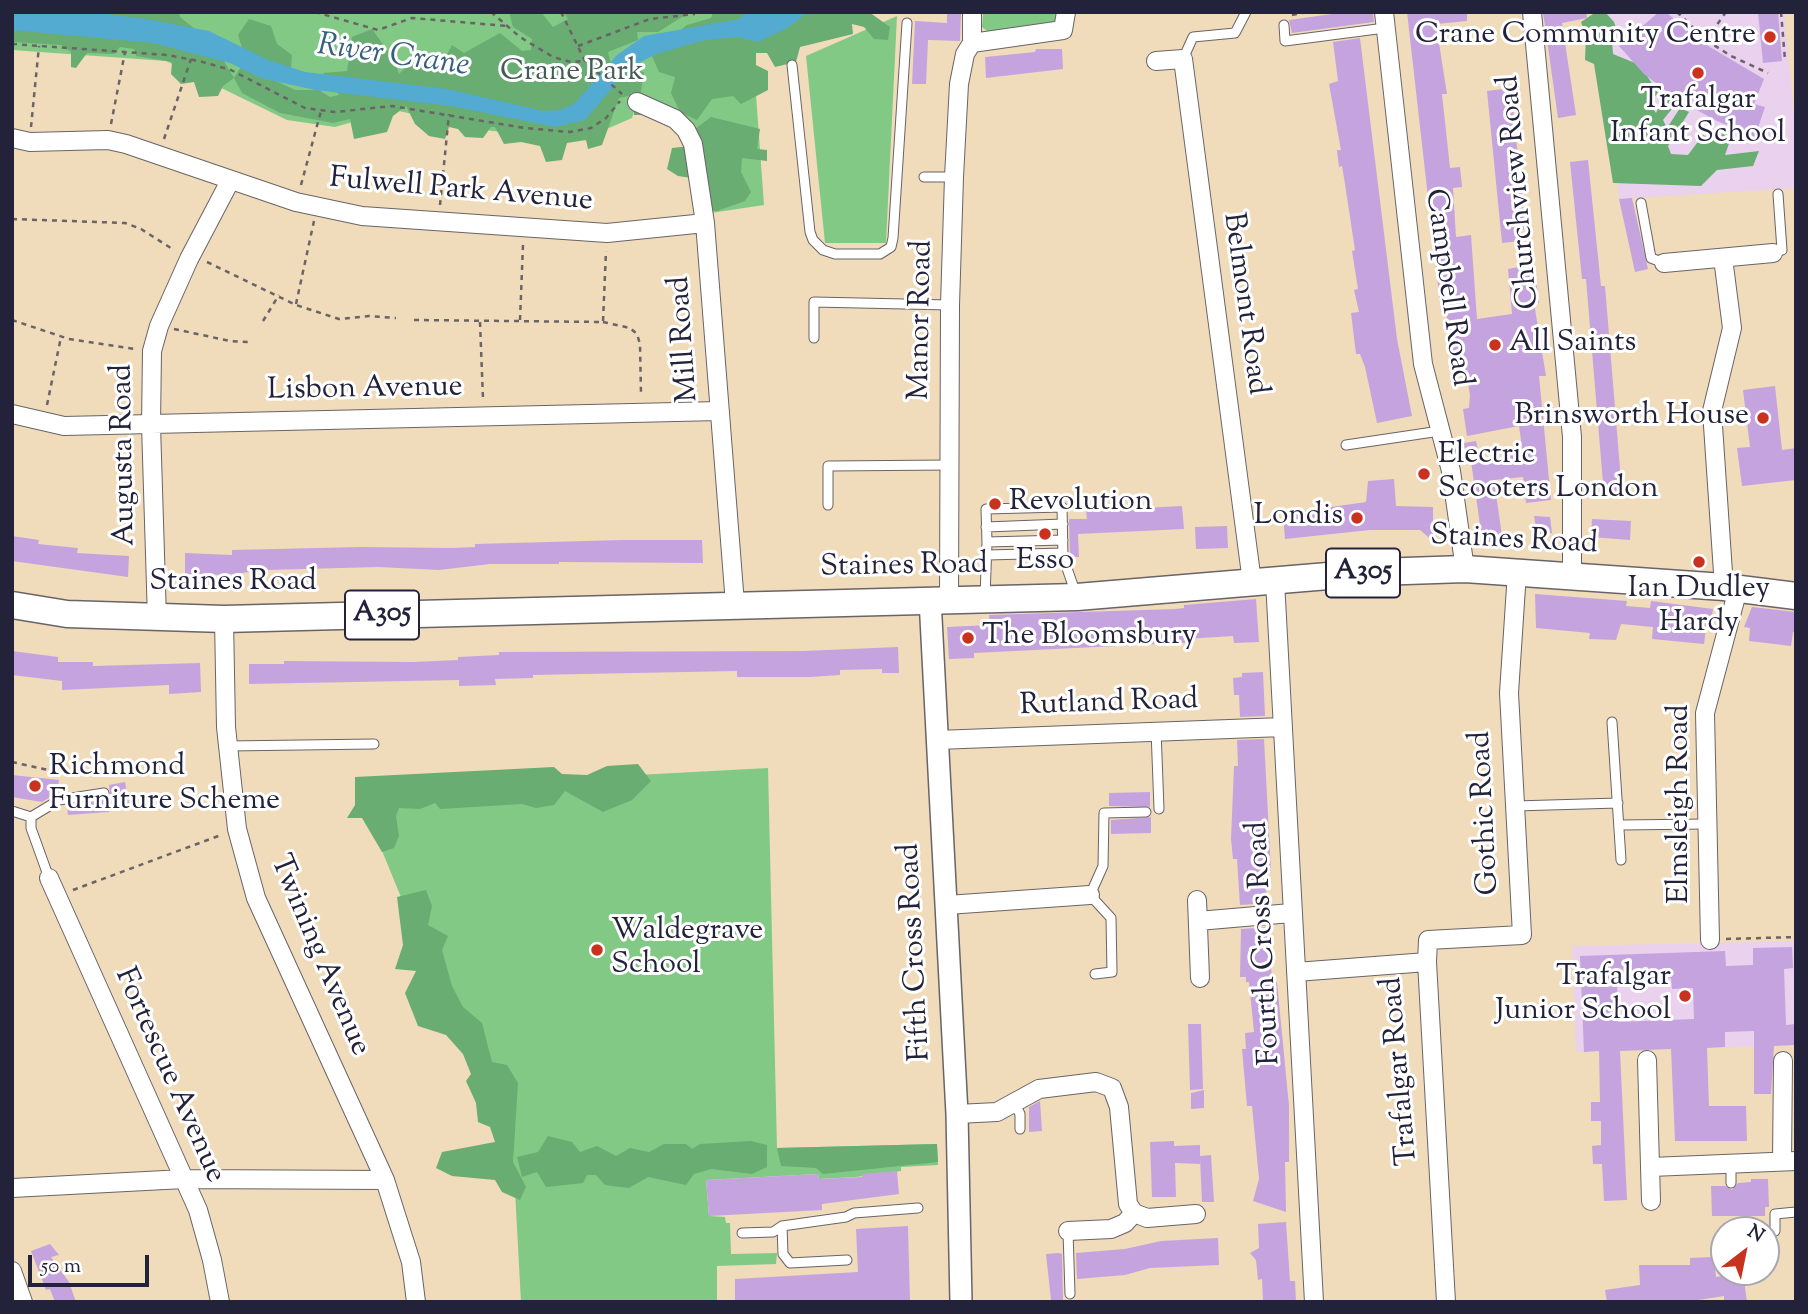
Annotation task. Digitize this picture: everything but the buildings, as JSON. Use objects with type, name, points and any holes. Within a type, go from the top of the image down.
[{"type":"main road","name":"Staines Road","points":[[12,605],[67,614],[224,620],[735,604],[1077,597],[1376,572],[1465,569],[1731,588],[1796,596]]},
{"type":"street","name":"Manor Road","points":[[939,600],[950,465],[950,305],[959,84],[965,54],[972,43],[972,12]]},
{"type":"street","points":[[972,43],[1063,30],[1066,12]]},
{"type":"street","name":"Churchview Road","points":[[1532,12],[1572,437],[1572,576]]},
{"type":"street","name":"Campbell Road","points":[[1384,20],[1423,364],[1451,471],[1465,569]]},
{"type":"street","points":[[1156,61],[1183,59]]},
{"type":"street","name":"Belmont Road","points":[[1183,59],[1263,581]]},
{"type":"street","name":"Mill Road","points":[[630,98],[675,119],[686,130],[693,144],[705,223],[735,604]]},
{"type":"street","name":"Fulwell Park Avenue","points":[[21,140],[108,140],[159,154],[296,202],[362,216],[607,233],[705,223]]},
{"type":"street","name":"Augusta Road","points":[[157,619],[151,425],[152,351],[159,326],[190,257],[230,181]]},
{"type":"street","points":[[1664,263],[1773,253]]},
{"type":"street","name":"Elmsleigh Road","points":[[1710,940],[1704,713],[1731,588],[1712,411],[1732,328],[1723,258]]},
{"type":"street","name":"Lisbon Avenue","points":[[12,414],[65,426],[720,411]]},
{"type":"street","name":"Gothic Road","points":[[1427,962],[1429,940],[1522,935],[1509,693],[1517,572]]},
{"type":"street","name":"Fourth Cross Road","points":[[1263,581],[1283,727],[1314,1302]]},
{"type":"street","name":"Fifth Cross Road","points":[[939,600],[937,740],[947,905],[951,1048],[957,1114],[961,1302]]},
{"type":"street","name":"Twining Avenue","points":[[224,620],[228,746],[237,829],[256,898],[386,1180],[411,1262],[416,1302]]},
{"type":"street","name":"Rutland Road","points":[[937,740],[1283,727]]},
{"type":"street","name":"Fortescue Avenue","points":[[49,878],[198,1210],[220,1302]]},
{"type":"street","points":[[947,905],[1090,895]]},
{"type":"street","points":[[1197,900],[1200,978]]},
{"type":"street","points":[[1198,921],[1291,914]]},
{"type":"street","name":"Trafalgar Road","points":[[1296,972],[1427,962],[1446,1302]]},
{"type":"street","points":[[1647,1060],[1651,1200]]},
{"type":"street","points":[[1651,1167],[1789,1161],[1781,1111],[1785,1104],[1783,1061]]},
{"type":"street","points":[[957,1114],[998,1112],[1039,1089],[1096,1082],[1112,1088],[1119,1107],[1128,1204],[1134,1213],[1147,1218],[1196,1214]]},
{"type":"street","points":[[12,1188],[184,1179],[386,1180]]},
{"type":"street","points":[[1068,1231],[1111,1229],[1125,1223],[1134,1213]]},
{"type":"street","points":[[12,1271],[23,1302]]},
{"type":"lane","points":[[1183,59],[1193,37],[1235,33],[1246,12]]},
{"type":"lane","points":[[1284,25],[1285,41],[1384,20]]},
{"type":"lane","points":[[792,65],[810,232],[817,246],[835,254],[880,254],[891,247],[901,177],[907,23]]},
{"type":"lane","points":[[924,177],[954,177]]},
{"type":"lane","points":[[1773,253],[1782,250],[1778,194]]},
{"type":"lane","points":[[1641,203],[1651,258],[1664,263]]},
{"type":"lane","points":[[814,338],[814,302],[950,305]]},
{"type":"lane","points":[[1346,445],[1440,431]]},
{"type":"lane","points":[[828,505],[828,466],[950,465]]},
{"type":"lane","points":[[985,599],[986,509],[1041,507],[1062,507],[1063,555],[1077,597]]},
{"type":"lane","points":[[986,527],[1063,524]]},
{"type":"lane","points":[[987,541],[1063,540]]},
{"type":"lane","points":[[987,559],[1063,555]]},
{"type":"lane","points":[[1612,722],[1621,860]]},
{"type":"lane","points":[[1156,730],[1159,809]]},
{"type":"lane","points":[[228,746],[374,744]]},
{"type":"lane","points":[[12,811],[31,817],[59,800],[104,793]]},
{"type":"lane","points":[[1515,806],[1618,803]]},
{"type":"lane","points":[[1095,974],[1112,972],[1111,918],[1090,895],[1103,866],[1104,813],[1146,812]]},
{"type":"lane","points":[[31,817],[31,828],[49,878]]},
{"type":"lane","points":[[1619,825],[1707,824]]},
{"type":"lane","points":[[1014,1103],[1020,1114],[1020,1129]]},
{"type":"lane","points":[[1731,1164],[1731,1183]]},
{"type":"lane","points":[[742,1233],[773,1231],[782,1226],[846,1217],[854,1213],[919,1208]]},
{"type":"lane","points":[[1775,1216],[1796,1212]]},
{"type":"lane","points":[[782,1226],[783,1254],[790,1263],[847,1260]]},
{"type":"lane","points":[[1068,1231],[1070,1294]]},
{"type":"path","points":[[315,12],[378,30],[412,18],[507,26]]},
{"type":"path","points":[[491,12],[552,57],[585,61]]},
{"type":"path","points":[[561,12],[585,61],[614,88]]},
{"type":"path","points":[[1677,12],[1706,40],[1731,56],[1768,73]]},
{"type":"path","points":[[1706,40],[1726,12]]},
{"type":"path","points":[[1781,12],[1785,60]]},
{"type":"path","points":[[578,46],[650,19],[695,14]]},
{"type":"path","points":[[12,44],[191,59],[231,70],[286,100],[321,111],[392,106],[525,128],[570,132],[591,128],[630,98]]},
{"type":"path","points":[[21,140],[39,46]]},
{"type":"path","points":[[108,140],[125,52]]},
{"type":"path","points":[[159,154],[191,59]]},
{"type":"path","points":[[296,202],[321,111]]},
{"type":"path","points":[[439,221],[449,114]]},
{"type":"path","points":[[296,305],[317,208]]},
{"type":"path","points":[[12,219],[125,223],[190,257],[296,305],[339,318],[396,318]]},
{"type":"path","points":[[520,320],[523,227]]},
{"type":"path","points":[[603,322],[607,233]]},
{"type":"path","points":[[263,321],[279,295]]},
{"type":"path","points":[[12,320],[61,337],[152,351]]},
{"type":"path","points":[[414,320],[603,322],[629,328],[637,334],[641,413]]},
{"type":"path","points":[[480,322],[483,416]]},
{"type":"path","points":[[159,326],[230,341],[250,342]]},
{"type":"path","points":[[44,422],[61,337]]},
{"type":"path","points":[[12,762],[57,772]]},
{"type":"path","points":[[56,896],[237,829]]},
{"type":"path","points":[[1710,940],[1796,937]]},
{"type":"shaded area","name":"Trafalgar Infant School","points":[[1600,12],[1784,12],[1796,135],[1796,188],[1619,199]]},
{"type":"shaded area","name":"Trafalgar Junior School","points":[[1796,941],[1796,1045],[1576,1052],[1572,946]]},
{"type":"green space","name":"Crane Park","points":[[12,12],[750,12],[764,205],[704,214],[686,130],[637,102],[632,118],[586,138],[492,131],[394,110],[335,127],[287,120],[166,61],[12,50]]},
{"type":"green space","points":[[12,12],[178,12],[181,18],[213,43],[234,78],[223,86],[218,96],[199,97],[194,82],[181,84],[171,74],[172,62],[136,56],[134,49],[120,47],[114,54],[87,53],[76,68],[71,67],[71,52],[61,45],[12,42]]},
{"type":"green space","points":[[509,12],[541,12],[553,27],[568,19],[564,12],[690,12],[658,32],[637,32],[638,40],[608,52],[611,64],[644,72],[640,97],[650,102],[644,115],[634,115],[633,95],[619,98],[602,145],[588,149],[586,140],[567,143],[562,160],[546,162],[540,146],[521,142],[504,144],[495,127],[491,127],[483,138],[465,137],[458,129],[449,127],[445,139],[429,136],[415,124],[406,106],[393,116],[387,132],[354,139],[350,119],[333,123],[280,113],[242,93],[234,78],[242,65],[295,90],[319,90],[330,97],[339,95],[323,73],[347,71],[352,37],[372,29],[395,61],[399,74],[412,61],[445,58],[452,45],[464,53],[500,33],[522,51],[531,50],[532,39],[513,27]]},
{"type":"green space","points":[[713,12],[869,12],[890,27],[888,40],[874,39],[864,27],[852,24],[853,34],[800,47],[796,62],[775,67],[767,53],[756,53],[756,65],[768,71],[768,90],[741,104],[733,96],[712,99],[697,120],[680,112],[671,93],[675,77],[659,72],[651,54],[687,25],[711,18]]},
{"type":"green space","points":[[983,12],[1059,12],[1054,23],[991,34],[982,27]]},
{"type":"green space","points":[[1596,12],[1605,12],[1614,22],[1617,31],[1612,41],[1613,54],[1640,65],[1658,93],[1649,103],[1656,113],[1665,95],[1675,105],[1663,120],[1667,128],[1680,108],[1689,112],[1668,146],[1671,154],[1688,155],[1703,135],[1717,142],[1725,130],[1733,132],[1725,155],[1759,151],[1753,166],[1717,170],[1701,186],[1613,183],[1594,64],[1585,60],[1586,36],[1581,22]]},
{"type":"green space","points":[[897,16],[886,243],[825,243],[806,56]]},
{"type":"green space","points":[[249,19],[271,26],[277,44],[292,55],[291,69],[244,54],[238,35]]},
{"type":"green space","points":[[711,117],[760,129],[757,149],[767,150],[767,161],[742,158],[741,172],[751,192],[745,201],[717,211],[700,210],[691,178],[678,176],[667,169],[672,148],[690,146],[687,135]]},
{"type":"green space","points":[[638,764],[651,781],[632,800],[603,812],[565,791],[554,805],[536,808],[522,804],[440,809],[435,803],[420,809],[399,808],[396,816],[399,836],[394,848],[382,852],[362,818],[347,818],[355,805],[355,777],[554,767],[562,774],[587,775],[607,766]]},
{"type":"green space","name":"Waldegrave School","points":[[768,768],[777,1148],[937,1144],[938,1165],[901,1167],[901,1171],[856,1177],[819,1179],[818,1174],[706,1180],[709,1216],[725,1217],[726,1223],[730,1223],[731,1254],[777,1253],[776,1264],[717,1266],[717,1302],[521,1302],[514,1172],[357,790]]},
{"type":"green space","points":[[426,890],[432,906],[428,925],[448,936],[442,950],[452,986],[463,1007],[482,1023],[492,1062],[507,1065],[518,1083],[513,1162],[526,1187],[520,1200],[502,1192],[495,1180],[452,1176],[436,1168],[442,1152],[495,1142],[490,1127],[478,1122],[476,1103],[466,1081],[471,1074],[463,1054],[446,1035],[418,1026],[405,993],[416,971],[395,969],[403,945],[397,897]]},
{"type":"green space","points":[[548,1136],[572,1142],[580,1152],[597,1146],[616,1156],[630,1148],[649,1152],[664,1144],[686,1144],[692,1149],[700,1144],[751,1141],[767,1145],[767,1167],[752,1174],[711,1169],[694,1174],[686,1185],[648,1177],[629,1188],[605,1185],[596,1175],[587,1175],[583,1183],[546,1187],[537,1172],[522,1177],[517,1157],[538,1152]]},
{"type":"green space","points":[[937,1144],[938,1162],[823,1174],[816,1168],[781,1166],[777,1148]]},
{"type":"water","name":"River Crane","points":[[12,12],[89,12],[146,19],[209,31],[266,59],[305,72],[447,89],[543,111],[560,110],[574,104],[617,55],[644,36],[740,19],[746,12],[808,12],[789,27],[758,42],[737,37],[705,40],[656,54],[637,64],[619,80],[585,120],[555,127],[451,106],[315,90],[261,78],[230,63],[153,43],[12,30]]},
{"type":"place","name":"Crane Community Centre","points":[[1770,37]]},
{"type":"place","name":"Trafalgar Infant School","points":[[1698,73]]},
{"type":"place","name":"All Saints","points":[[1495,345]]},
{"type":"place","name":"Brinsworth House","points":[[1763,418]]},
{"type":"place","name":"Electric Scooters London","points":[[1424,474]]},
{"type":"place","name":"Revolution","points":[[995,504]]},
{"type":"place","name":"Londis","points":[[1357,518]]},
{"type":"place","name":"Esso","points":[[1045,534]]},
{"type":"place","name":"Ian Dudley Hardy","points":[[1699,562]]},
{"type":"place","name":"The Bloomsbury","points":[[968,638]]},
{"type":"place","name":"Richmond Furniture Scheme","points":[[35,786]]},
{"type":"place","name":"Waldegrave School","points":[[597,950]]},
{"type":"place","name":"Trafalgar Junior School","points":[[1685,996]]}]
